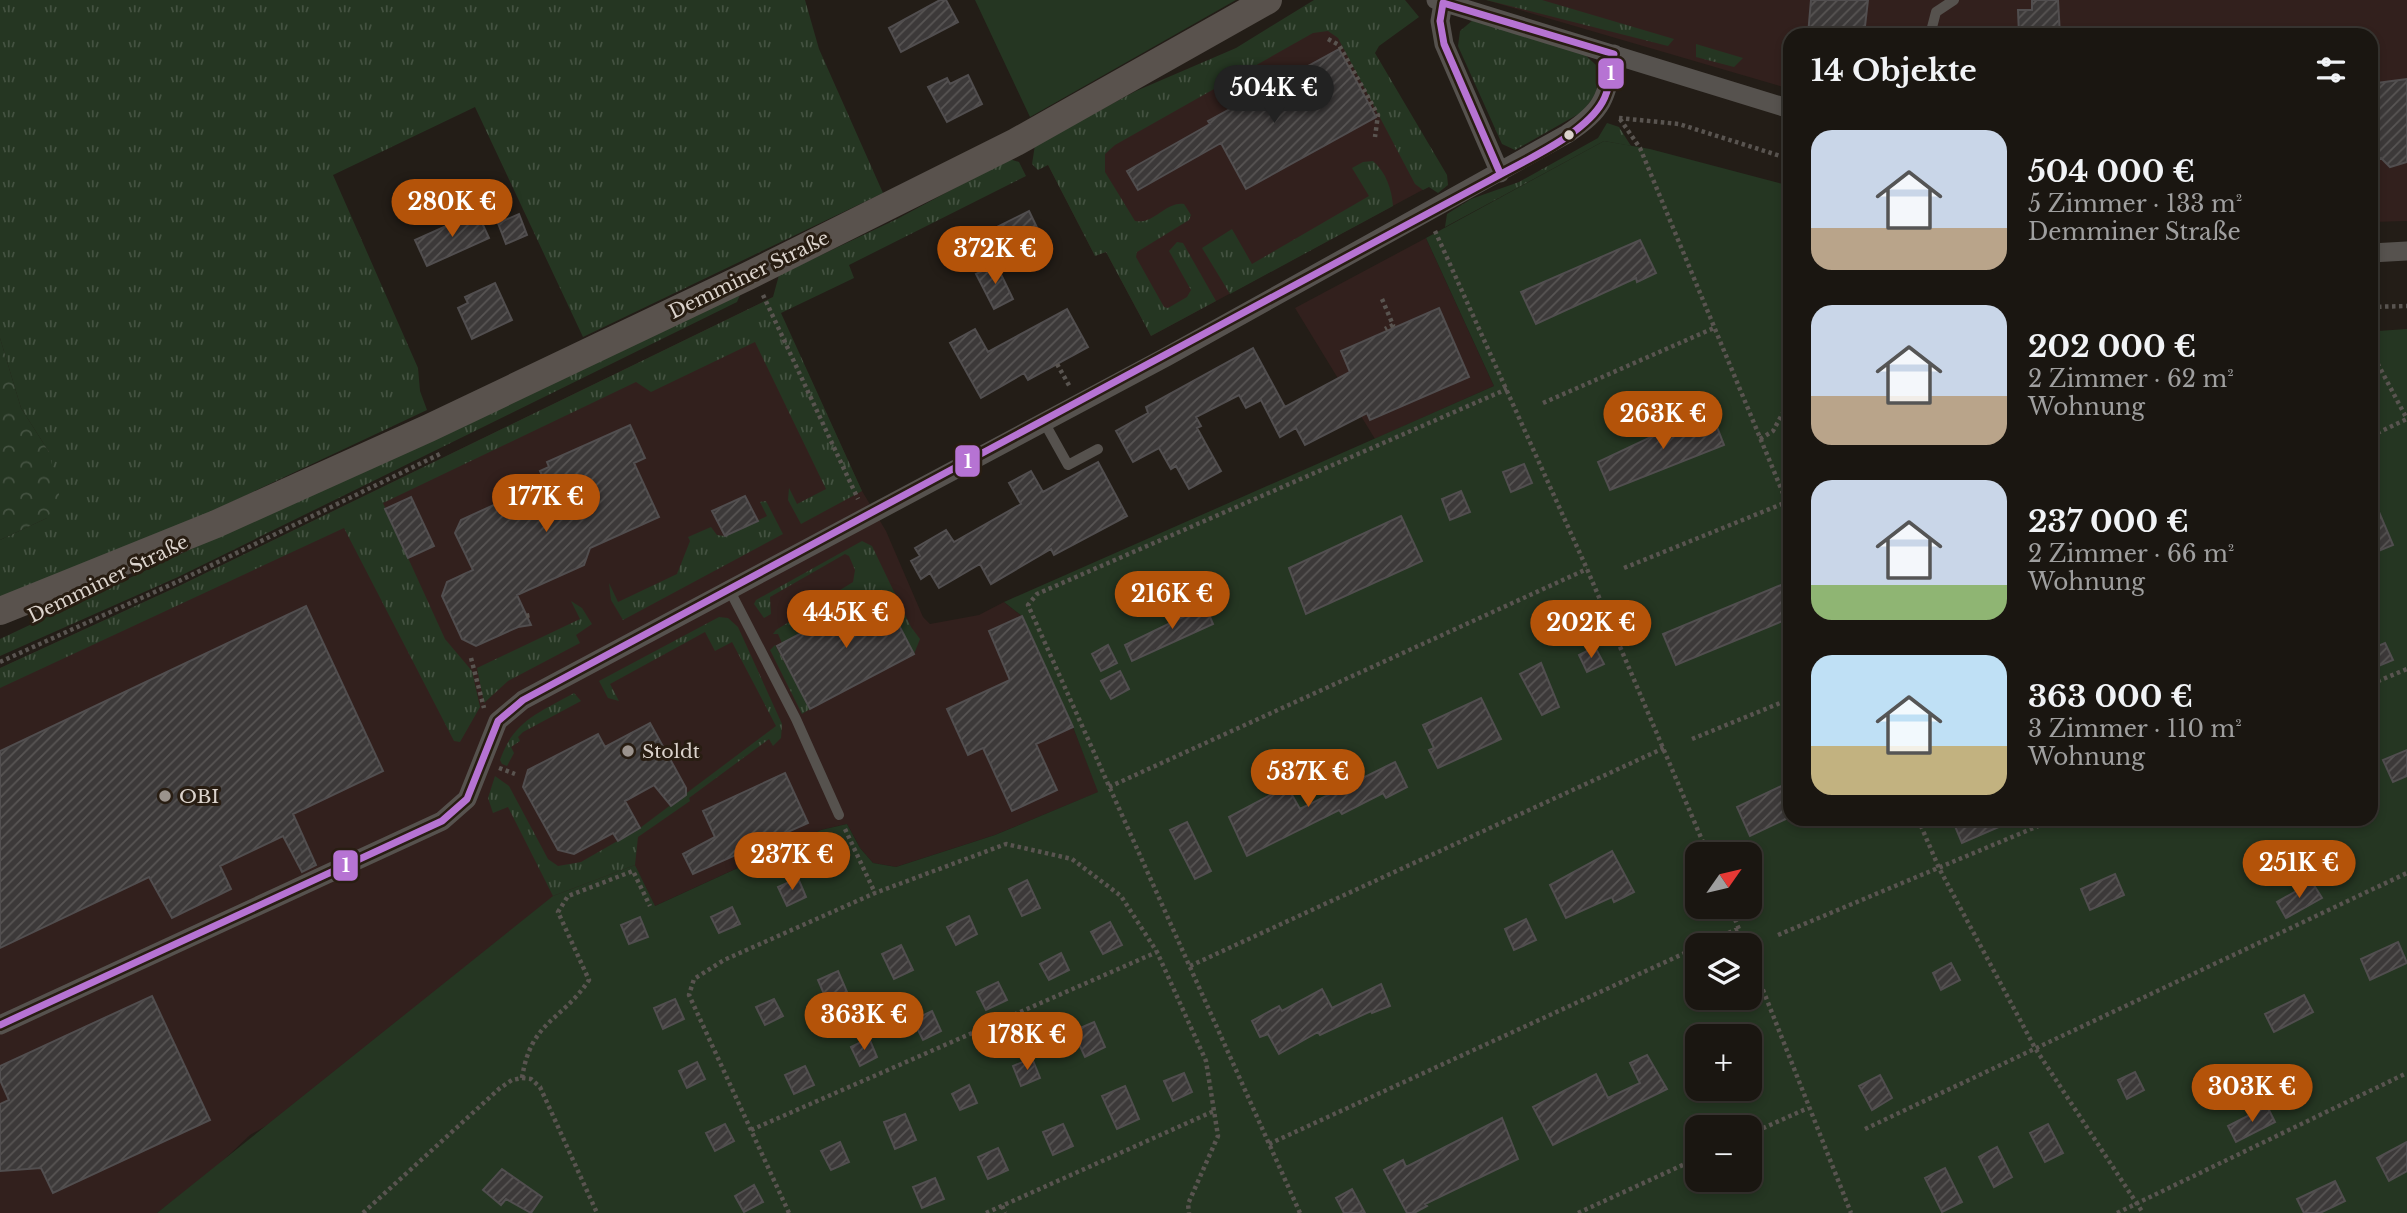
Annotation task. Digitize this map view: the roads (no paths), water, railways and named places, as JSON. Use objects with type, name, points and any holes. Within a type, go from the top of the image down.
[{"type":"main road","name":"Demminer Straße","points":[[0,611],[216,524],[441,422],[889,207],[1078,108],[1268,0]]},
{"type":"main road","name":"Demminer Straße","points":[[0,631],[158,557],[216,524]]},
{"type":"street","points":[[1500,173],[1444,44],[1440,1],[1783,107]]},
{"type":"street","points":[[0,1025],[442,821],[467,799],[487,742],[506,712],[534,694],[1044,422],[1419,213],[1500,173],[1567,134],[1593,117],[1601,105],[1614,54]]},
{"type":"street","points":[[2378,253],[2407,251]]},
{"type":"lane","points":[[1932,28],[1936,12],[1954,0]]},
{"type":"lane","points":[[1044,422],[1068,465],[1098,449]]},
{"type":"lane","points":[[1078,460],[1084,470]]},
{"type":"lane","points":[[729,589],[796,719],[839,815]]},
{"type":"place","name":"Stoldt","points":[[628,751]]},
{"type":"place","name":"OBI","points":[[165,796]]}]
